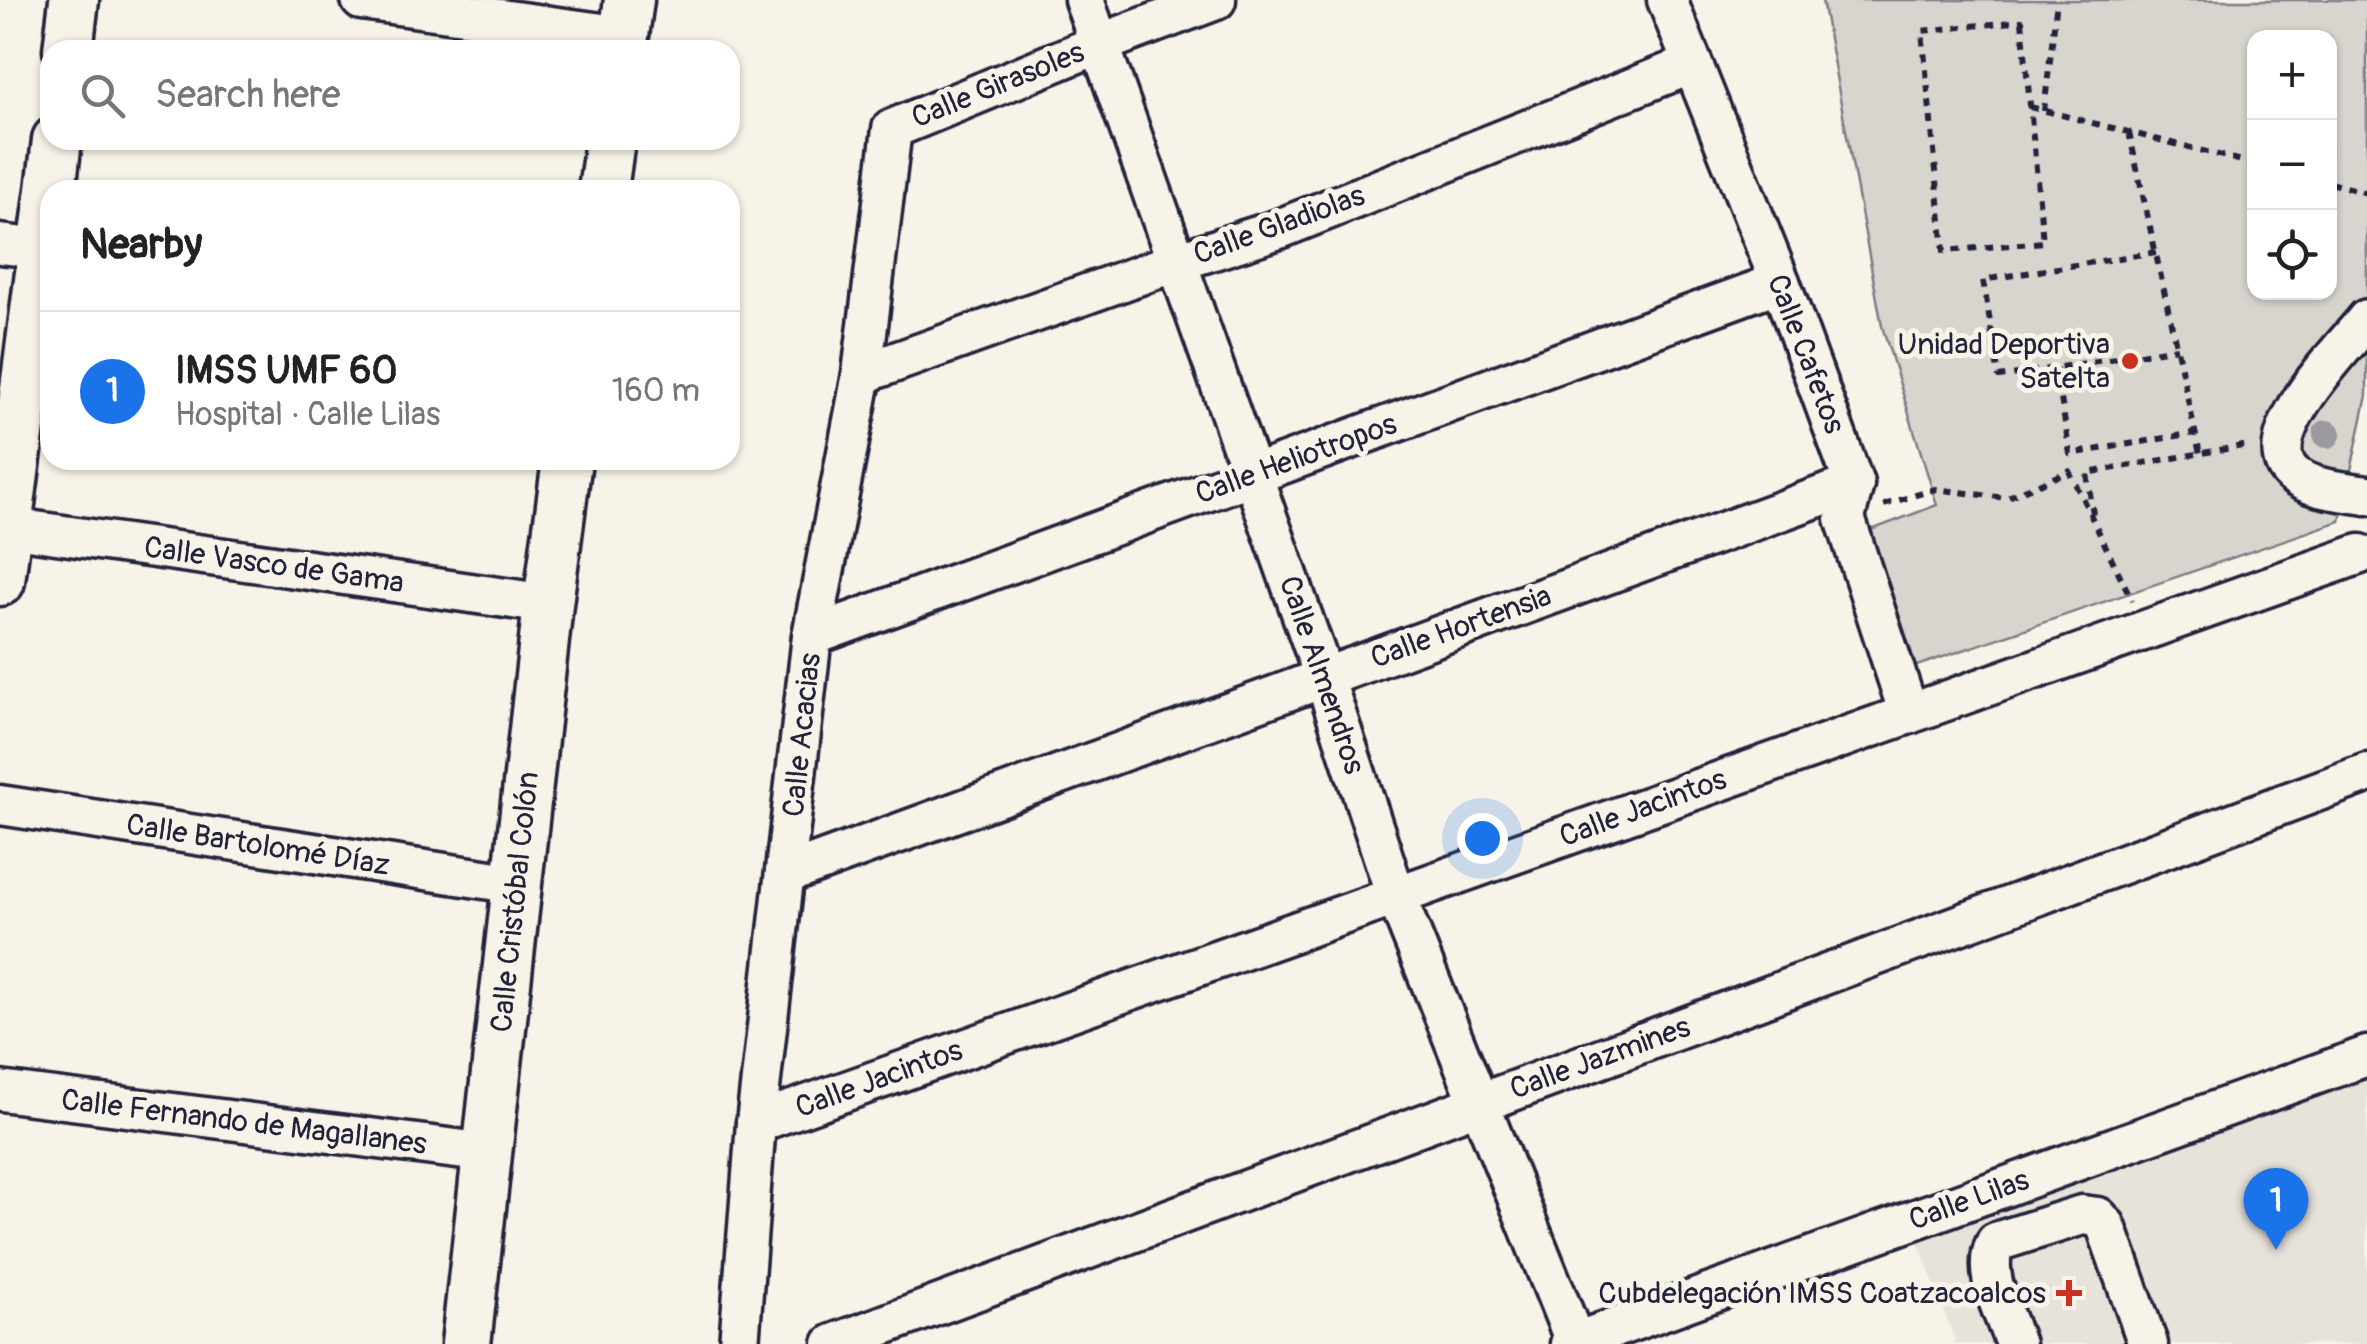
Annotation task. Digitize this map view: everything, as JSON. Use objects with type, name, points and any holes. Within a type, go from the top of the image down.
[{"type":"main road","points":[[69,40],[74,0]]},
{"type":"main road","points":[[52,180],[56,150]]},
{"type":"main road","points":[[605,180],[609,150]]},
{"type":"main road","points":[[0,581],[31,248],[40,222]]},
{"type":"main road","name":"Calle Cristóbal Colón","points":[[466,1344],[566,470]]},
{"type":"street","points":[[361,0],[625,29]]},
{"type":"street","name":"Calle Almendros","points":[[1084,0],[1324,678],[1396,896],[1574,1343]]},
{"type":"street","name":"Calle Girasoles","points":[[892,129],[1216,0]]},
{"type":"street","name":"Calle Cafetos","points":[[1667,0],[1780,282],[1910,714]]},
{"type":"street","name":"Calle Gladiolas","points":[[862,374],[1279,229],[1692,64]]},
{"type":"street","name":"Calle Acacias","points":[[739,1344],[756,1123],[812,636],[862,374],[892,129]]},
{"type":"street","name":"Calle Heliotropos","points":[[812,636],[1780,282]]},
{"type":"street","points":[[2367,318],[2294,409],[2284,434],[2282,456],[2292,473],[2313,484],[2367,496]]},
{"type":"street","name":"Calle Hortensia","points":[[786,874],[1324,678],[1849,501]]},
{"type":"street","points":[[2363,564],[2367,514]]},
{"type":"street","name":"Calle Vasco de Gama","points":[[4,526],[548,604]]},
{"type":"street","name":"Calle Jacintos","points":[[756,1123],[2148,629],[2363,564]]},
{"type":"street","name":"Calle Jazmines","points":[[833,1344],[2367,773]]},
{"type":"street","name":"Calle Bartolomé Díaz","points":[[0,806],[517,884]]},
{"type":"street","name":"Calle Lilas","points":[[1574,1343],[2367,1056]]},
{"type":"street","name":"Calle Fernando de Magallanes","points":[[0,1092],[488,1153]]},
{"type":"street","points":[[2015,1344],[1991,1275],[1989,1255],[1996,1242],[2082,1215],[2098,1217],[2106,1226],[2148,1344]]},
{"type":"path","points":[[2044,110],[2057,0]]},
{"type":"path","points":[[2022,21],[2030,107],[2044,242],[1944,251],[1922,31],[2022,21]]},
{"type":"path","points":[[2030,107],[2247,162]]},
{"type":"path","points":[[2129,132],[2200,454]]},
{"type":"path","points":[[2337,185],[2367,193]]},
{"type":"path","points":[[2156,252],[1984,280],[1999,378],[2177,348]]},
{"type":"path","points":[[2056,368],[2070,454],[2196,433]]},
{"type":"path","points":[[2094,520],[2087,473],[2243,446],[2282,456]]},
{"type":"path","points":[[1849,501],[1935,489],[2006,498],[2069,471],[2148,629]]},
{"type":"shaded area","name":"Unidad Deportiva Satelta","points":[[1822,0],[2367,0],[2367,395],[2340,521],[1908,669],[1858,535],[1937,505],[1882,326]]},
{"type":"shaded area","points":[[2367,1076],[2367,1344],[1956,1344],[1918,1241]]},
{"type":"place","name":"Unidad Deportiva Satelta","points":[[2130,361]]},
{"type":"place","name":"IMSS UMF 60","points":[[2276,1250]]},
{"type":"place","name":"Cubdelegación IMSS Coatzacoalcos","points":[[2069,1293]]}]
